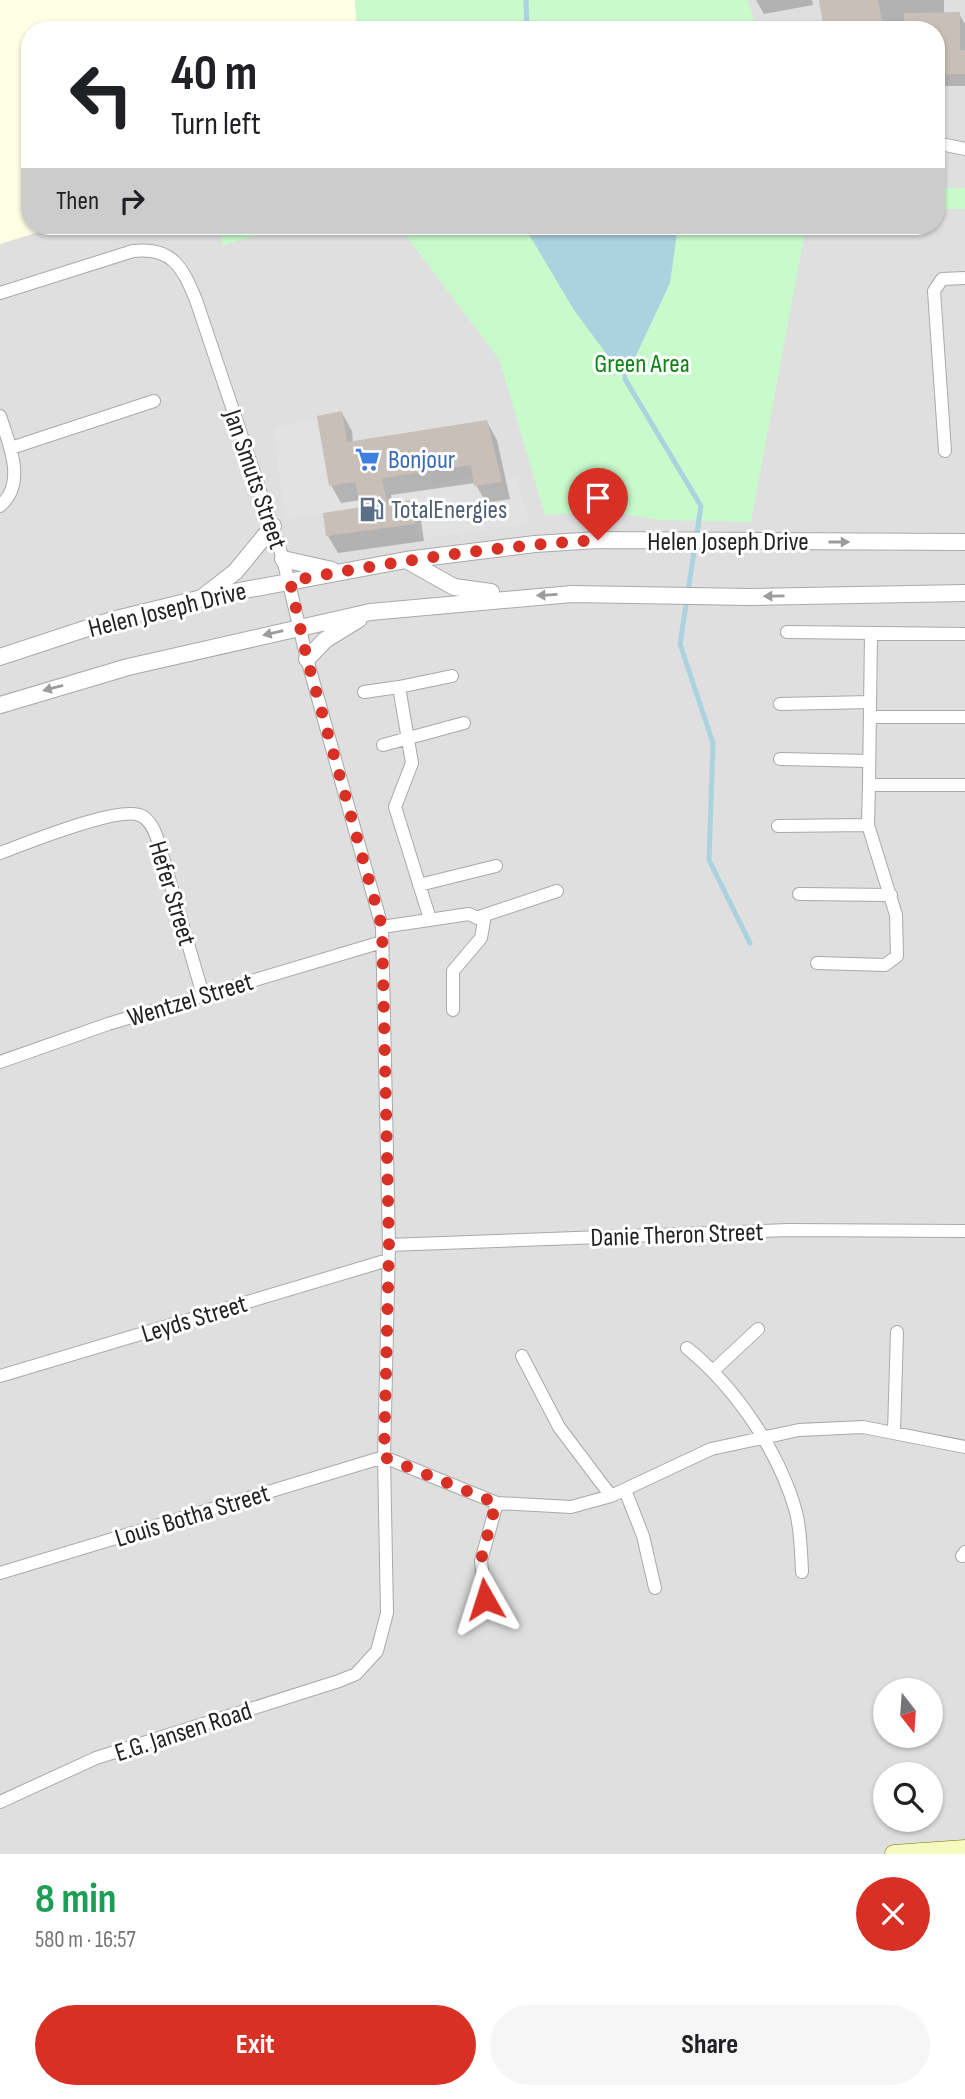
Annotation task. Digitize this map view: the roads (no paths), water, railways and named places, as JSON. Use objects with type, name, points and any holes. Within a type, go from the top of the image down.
[{"type":"main road","points":[[894,1854],[965,1849]]},
{"type":"street","points":[[945,145],[965,149]]},
{"type":"street","name":"Jan Smuts Street","points":[[0,293],[132,251],[152,249],[167,254],[189,281],[197,300],[290,581],[307,659],[382,927],[389,1245],[384,1457],[387,1614],[383,1636],[367,1665]]},
{"type":"street","points":[[945,451],[934,291],[942,279],[965,278]]},
{"type":"street","points":[[10,449],[154,401]]},
{"type":"street","points":[[0,416],[10,449],[14,481],[9,499],[0,506]]},
{"type":"street","points":[[202,598],[235,572],[273,526]]},
{"type":"street","name":"Helen Joseph Drive","points":[[0,657],[112,620],[202,598],[406,560],[535,544],[598,540],[965,542]]},
{"type":"street","points":[[283,559],[338,572]]},
{"type":"street","points":[[406,560],[454,587],[514,597]]},
{"type":"street","name":"Helen Joseph Drive","points":[[0,705],[128,667],[370,612],[514,597],[572,594],[751,597],[965,593]]},
{"type":"street","points":[[307,659],[325,640],[370,612]]},
{"type":"street","points":[[787,632],[965,634]]},
{"type":"street","points":[[817,963],[872,966],[892,962],[897,956],[899,940],[891,895],[868,825],[871,633]]},
{"type":"street","points":[[364,692],[452,676]]},
{"type":"street","points":[[399,687],[412,763],[395,807],[430,919]]},
{"type":"street","points":[[780,704],[870,702]]},
{"type":"street","points":[[870,717],[965,717]]},
{"type":"street","points":[[383,745],[464,723]]},
{"type":"street","points":[[780,759],[869,761]]},
{"type":"street","points":[[869,785],[965,785]]},
{"type":"street","name":"Hefer Street","points":[[0,853],[95,820],[125,813],[142,816],[153,828],[159,844],[203,995]]},
{"type":"street","points":[[778,826],[868,825]]},
{"type":"street","points":[[419,885],[496,866]]},
{"type":"street","points":[[382,927],[469,914],[480,917],[557,891]]},
{"type":"street","points":[[799,894],[891,895]]},
{"type":"street","points":[[453,1010],[453,971],[481,938],[485,929],[480,917]]},
{"type":"street","name":"Wentzel Street","points":[[0,1062],[108,1024],[382,942]]},
{"type":"street","name":"Danie Theron Street","points":[[389,1245],[788,1230],[965,1231]]},
{"type":"street","name":"Leyds Street","points":[[0,1376],[388,1261]]},
{"type":"street","points":[[714,1370],[758,1329]]},
{"type":"street","points":[[894,1432],[897,1332]]},
{"type":"street","points":[[687,1348],[714,1370],[761,1436],[796,1513],[802,1572]]},
{"type":"street","points":[[522,1356],[559,1427],[611,1496]]},
{"type":"street","points":[[384,1457],[496,1503],[571,1507],[611,1496],[711,1449],[761,1436],[799,1430],[863,1427],[965,1447]]},
{"type":"street","name":"Louis Botha Street","points":[[0,1573],[384,1457]]},
{"type":"street","points":[[625,1490],[643,1536],[655,1588]]},
{"type":"street","points":[[485,1599],[481,1560],[496,1503]]},
{"type":"street","name":"E.G. Jansen Road","points":[[0,1802],[96,1758],[325,1686],[356,1674],[367,1665]]},
{"type":"water","points":[[529,235],[677,235],[670,283],[625,379],[574,310]]},
{"type":"waterway","points":[[526,0],[527,21]]},
{"type":"waterway","points":[[625,379],[701,506],[680,644],[713,743],[709,860],[750,943]]},
{"type":"place","name":"Bonjour","points":[[368,459]]},
{"type":"place","name":"TotalEnergies","points":[[371,509]]},
{"type":"park label","name":"Green Area","points":[[642,363]]}]
